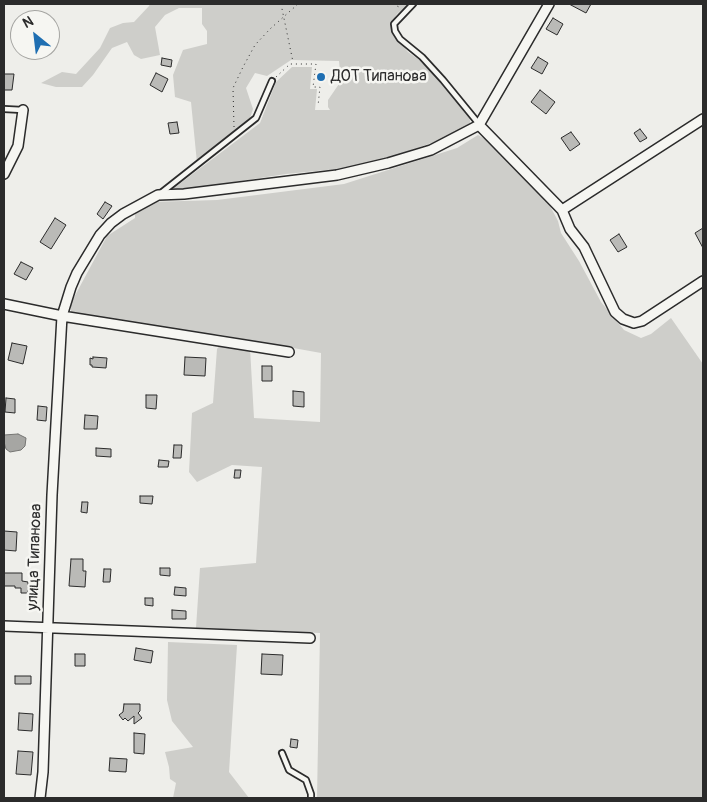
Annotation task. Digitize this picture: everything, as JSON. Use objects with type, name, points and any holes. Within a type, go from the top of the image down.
[{"type":"street","points":[[158,195],[184,194],[337,175],[388,163],[431,150],[479,125],[535,25],[549,4]]},
{"type":"street","points":[[4,174],[18,146],[22,110]]},
{"type":"street","points":[[562,210],[703,119]]},
{"type":"street","points":[[479,125],[562,210],[570,229],[584,247],[615,312],[623,319],[634,323],[642,321],[703,281]]},
{"type":"street","name":"улица Типанова","points":[[40,798],[43,772],[52,496],[62,316],[71,287],[100,235],[123,214],[158,195]]},
{"type":"street","points":[[4,304],[62,316],[289,352]]},
{"type":"street","points":[[4,626],[310,638]]},
{"type":"lane","points":[[413,4],[394,24],[395,31],[400,39],[422,57],[438,74],[479,125]]},
{"type":"lane","points":[[158,195],[256,118],[272,81]]},
{"type":"lane","points":[[4,109],[22,110]]},
{"type":"lane","points":[[282,753],[290,770],[306,780],[312,794],[311,798]]},
{"type":"path","points":[[281,4],[294,63]]},
{"type":"path","points":[[236,135],[232,109],[233,88],[255,45],[298,4]]},
{"type":"path","points":[[393,4],[407,10]]},
{"type":"path","points":[[272,81],[290,64],[316,64],[313,87],[320,87],[318,106]]},
{"type":"shaded area","points":[[150,4],[409,4],[397,14],[391,24],[391,30],[408,52],[433,74],[468,114],[470,123],[446,138],[385,159],[347,168],[286,174],[176,191],[174,188],[260,123],[276,82],[292,67],[312,67],[310,89],[317,89],[315,110],[330,110],[328,100],[341,81],[339,61],[291,60],[267,76],[255,73],[246,88],[253,109],[250,118],[197,163],[191,102],[175,97],[173,75],[183,50],[207,44],[207,31],[202,24],[202,8],[179,8],[165,15],[155,27],[160,55],[141,59],[134,55],[127,42],[112,48],[82,87],[56,87],[41,83],[62,72],[76,74],[100,48],[110,28],[123,23],[134,22]]},
{"type":"shaded area","points":[[478,135],[485,139],[522,174],[550,206],[558,221],[561,233],[579,261],[601,302],[624,330],[641,338],[651,334],[671,318],[703,364],[703,798],[317,798],[320,633],[196,628],[200,568],[256,563],[262,467],[232,465],[197,482],[189,472],[192,413],[213,403],[217,349],[220,345],[250,348],[254,418],[320,422],[321,353],[216,334],[204,335],[184,330],[71,315],[71,303],[107,236],[135,218],[135,213],[150,202],[217,200],[344,184],[457,148]]},
{"type":"shaded area","points":[[18,434],[26,438],[25,446],[21,450],[10,452],[6,449],[4,435]]},
{"type":"shaded area","points":[[168,642],[237,645],[229,772],[249,798],[173,798],[176,783],[170,779],[165,752],[193,747],[172,721],[167,700]]},
{"type":"building","points":[[569,4],[591,4],[586,13]]},
{"type":"building","points":[[553,18],[563,24],[557,35],[546,29]]},
{"type":"building","points":[[538,57],[548,63],[542,74],[531,68]]},
{"type":"building","points":[[162,58],[172,60],[171,67],[161,65]]},
{"type":"building","points":[[156,73],[168,79],[162,92],[150,85]]},
{"type":"building","points":[[4,74],[14,74],[12,90],[4,90]]},
{"type":"building","points":[[540,90],[555,102],[546,114],[531,102]]},
{"type":"building","points":[[177,122],[179,133],[170,134],[168,123]]},
{"type":"building","points":[[640,129],[647,138],[640,142],[634,133]]},
{"type":"building","points":[[571,132],[580,144],[570,151],[561,138]]},
{"type":"building","points":[[105,202],[112,206],[103,219],[97,214]]},
{"type":"building","points":[[55,218],[66,225],[51,249],[40,242]]},
{"type":"building","points":[[703,228],[703,248],[695,233]]},
{"type":"building","points":[[619,234],[627,247],[618,252],[610,240]]},
{"type":"building","points":[[21,262],[33,268],[26,280],[14,274]]},
{"type":"building","points":[[12,343],[27,346],[23,364],[8,360]]},
{"type":"building","points":[[93,357],[107,358],[106,368],[92,367],[90,365],[90,358],[93,359]]},
{"type":"building","points":[[185,357],[206,358],[205,376],[184,375]]},
{"type":"building","points":[[262,366],[272,366],[272,381],[262,381]]},
{"type":"building","points":[[293,391],[304,392],[304,407],[293,406]]},
{"type":"building","points":[[146,395],[157,395],[156,409],[146,408]]},
{"type":"building","points":[[6,398],[15,399],[15,413],[5,412]]},
{"type":"building","points":[[38,406],[47,407],[46,421],[37,420]]},
{"type":"building","points":[[85,415],[98,416],[97,429],[84,429]]},
{"type":"building","points":[[174,445],[182,445],[181,458],[173,458]]},
{"type":"building","points":[[96,448],[111,449],[111,457],[96,456]]},
{"type":"building","points":[[159,460],[169,461],[168,467],[158,467]]},
{"type":"building","points":[[235,470],[241,470],[240,478],[234,478]]},
{"type":"building","points":[[140,496],[153,496],[152,504],[140,503]]},
{"type":"building","points":[[82,502],[88,502],[87,513],[81,512]]},
{"type":"building","points":[[4,531],[17,532],[16,551],[4,550]]},
{"type":"building","points":[[71,559],[83,559],[83,571],[86,571],[85,587],[69,586]]},
{"type":"building","points":[[160,568],[170,568],[170,576],[160,575]]},
{"type":"building","points":[[104,569],[111,569],[110,582],[103,582]]},
{"type":"building","points":[[4,573],[22,573],[22,581],[28,582],[28,593],[21,593],[21,588],[15,588],[15,586],[4,586]]},
{"type":"building","points":[[175,587],[186,588],[186,596],[174,595]]},
{"type":"building","points":[[145,598],[153,598],[153,606],[145,605]]},
{"type":"building","points":[[172,610],[186,611],[186,619],[172,619]]},
{"type":"building","points":[[136,648],[153,651],[151,663],[134,660]]},
{"type":"building","points":[[75,654],[85,654],[85,666],[75,666]]},
{"type":"building","points":[[262,654],[283,655],[282,675],[261,674]]},
{"type":"building","points":[[15,676],[31,676],[31,684],[15,684]]},
{"type":"building","points":[[124,704],[140,704],[140,711],[138,713],[142,718],[134,724],[134,716],[128,721],[125,718],[123,720],[119,715],[123,712]]},
{"type":"building","points":[[19,713],[33,714],[32,731],[18,730]]},
{"type":"building","points":[[134,733],[145,734],[144,754],[134,753]]},
{"type":"building","points":[[291,739],[298,740],[297,748],[290,747]]},
{"type":"building","points":[[18,751],[33,752],[31,775],[16,774]]},
{"type":"building","points":[[110,758],[127,759],[126,772],[109,771]]},
{"type":"place","name":"ДОТ Типанова","points":[[321,77]]}]
